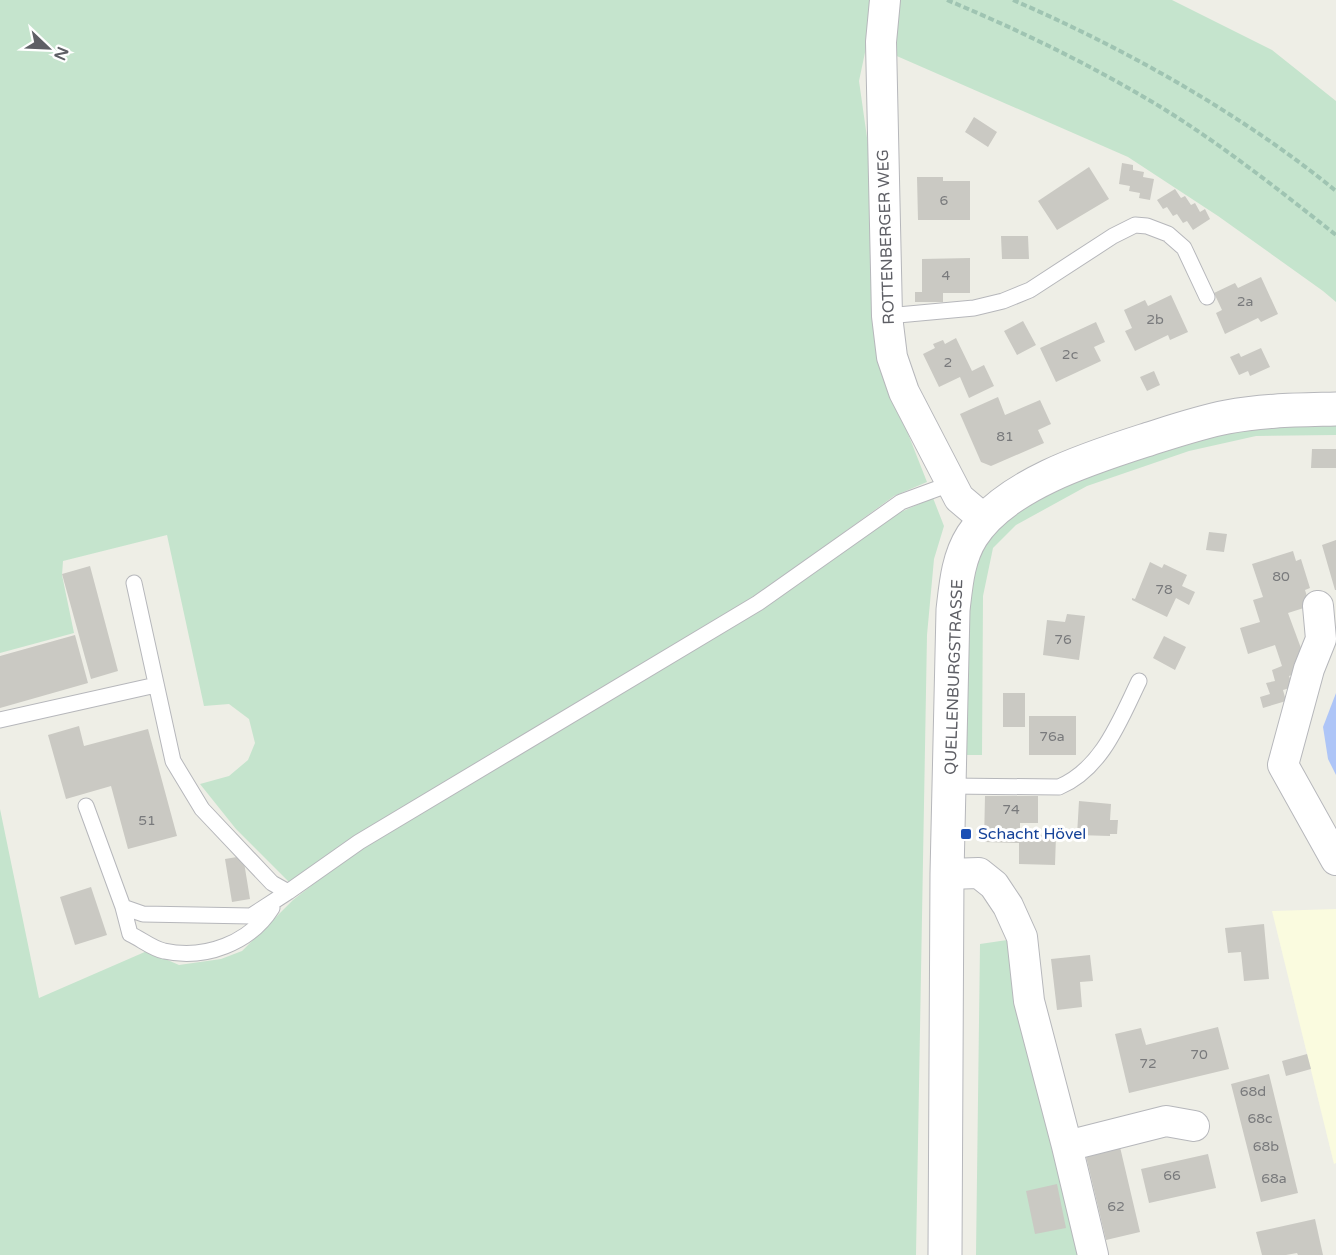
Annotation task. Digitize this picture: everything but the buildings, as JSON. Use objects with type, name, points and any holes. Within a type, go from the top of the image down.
[{"type":"street","name":"ROTTENBERGER WEG","points":[[885,0],[880,42],[886,316],[892,357],[904,392],[950,483],[959,498],[985,520]]},
{"type":"street","name":"QUELLENBURGSTRASSE","points":[[945,1255],[947,874],[953,610],[958,572],[966,545],[985,520],[1010,499],[1060,471],[1113,450],[1228,417],[1271,412],[1336,409]]},
{"type":"street","points":[[1318,606],[1321,639],[1310,669],[1283,765],[1336,860]]},
{"type":"street","points":[[947,874],[979,873],[994,885],[1008,906],[1022,937],[1029,1001],[1067,1146],[1092,1255]]},
{"type":"street","points":[[1067,1146],[1166,1121],[1194,1126]]},
{"type":"lane","points":[[886,316],[974,308],[1003,301],[1030,290],[1113,236],[1135,225],[1147,226],[1168,234],[1184,248],[1208,297]]},
{"type":"lane","points":[[123,907],[143,914],[251,916],[359,842],[758,603],[901,502],[950,483]]},
{"type":"lane","points":[[134,583],[173,761],[202,809],[282,896]]},
{"type":"lane","points":[[949,786],[1059,787],[1073,781],[1092,765],[1116,728],[1139,681]]},
{"type":"lane","points":[[0,720],[156,685]]},
{"type":"lane","points":[[86,806],[123,907],[130,934],[163,951],[198,953],[236,942],[265,919],[282,896]]},
{"type":"path","points":[[946,0],[1058,51],[1161,107],[1287,196],[1336,235]]},
{"type":"path","points":[[1013,0],[1103,42],[1188,91],[1248,128],[1336,191]]},
{"type":"shaded area","points":[[0,0],[1172,0],[1272,50],[1336,101],[1336,302],[1218,216],[1128,157],[867,43],[859,81],[874,187],[881,365],[927,482],[894,496],[756,596],[354,836],[290,883],[236,829],[200,784],[229,776],[248,760],[255,743],[249,719],[229,704],[204,706],[167,535],[63,561],[62,575],[74,633],[0,653]]},
{"type":"shaded area","points":[[1336,422],[1336,435],[1256,436],[1189,451],[1087,486],[1016,525],[993,548],[983,596],[982,755],[962,755],[967,605],[972,572],[981,548],[998,527],[1026,505],[1078,478],[1218,432]]},
{"type":"shaded area","points":[[933,498],[944,526],[934,559],[927,635],[916,1255],[0,1255],[0,809],[39,998],[147,951],[179,965],[221,959],[242,951],[293,900],[361,847],[894,515]]},
{"type":"shaded area","points":[[1336,909],[1336,1163],[1334,1164],[1272,911]]},
{"type":"shaded area","points":[[1014,939],[1083,1255],[976,1255],[980,944]]},
{"type":"water","points":[[1336,693],[1336,775],[1328,759],[1323,727]]},
{"type":"place","name":"Schacht Hövel","points":[[966,834]]}]
